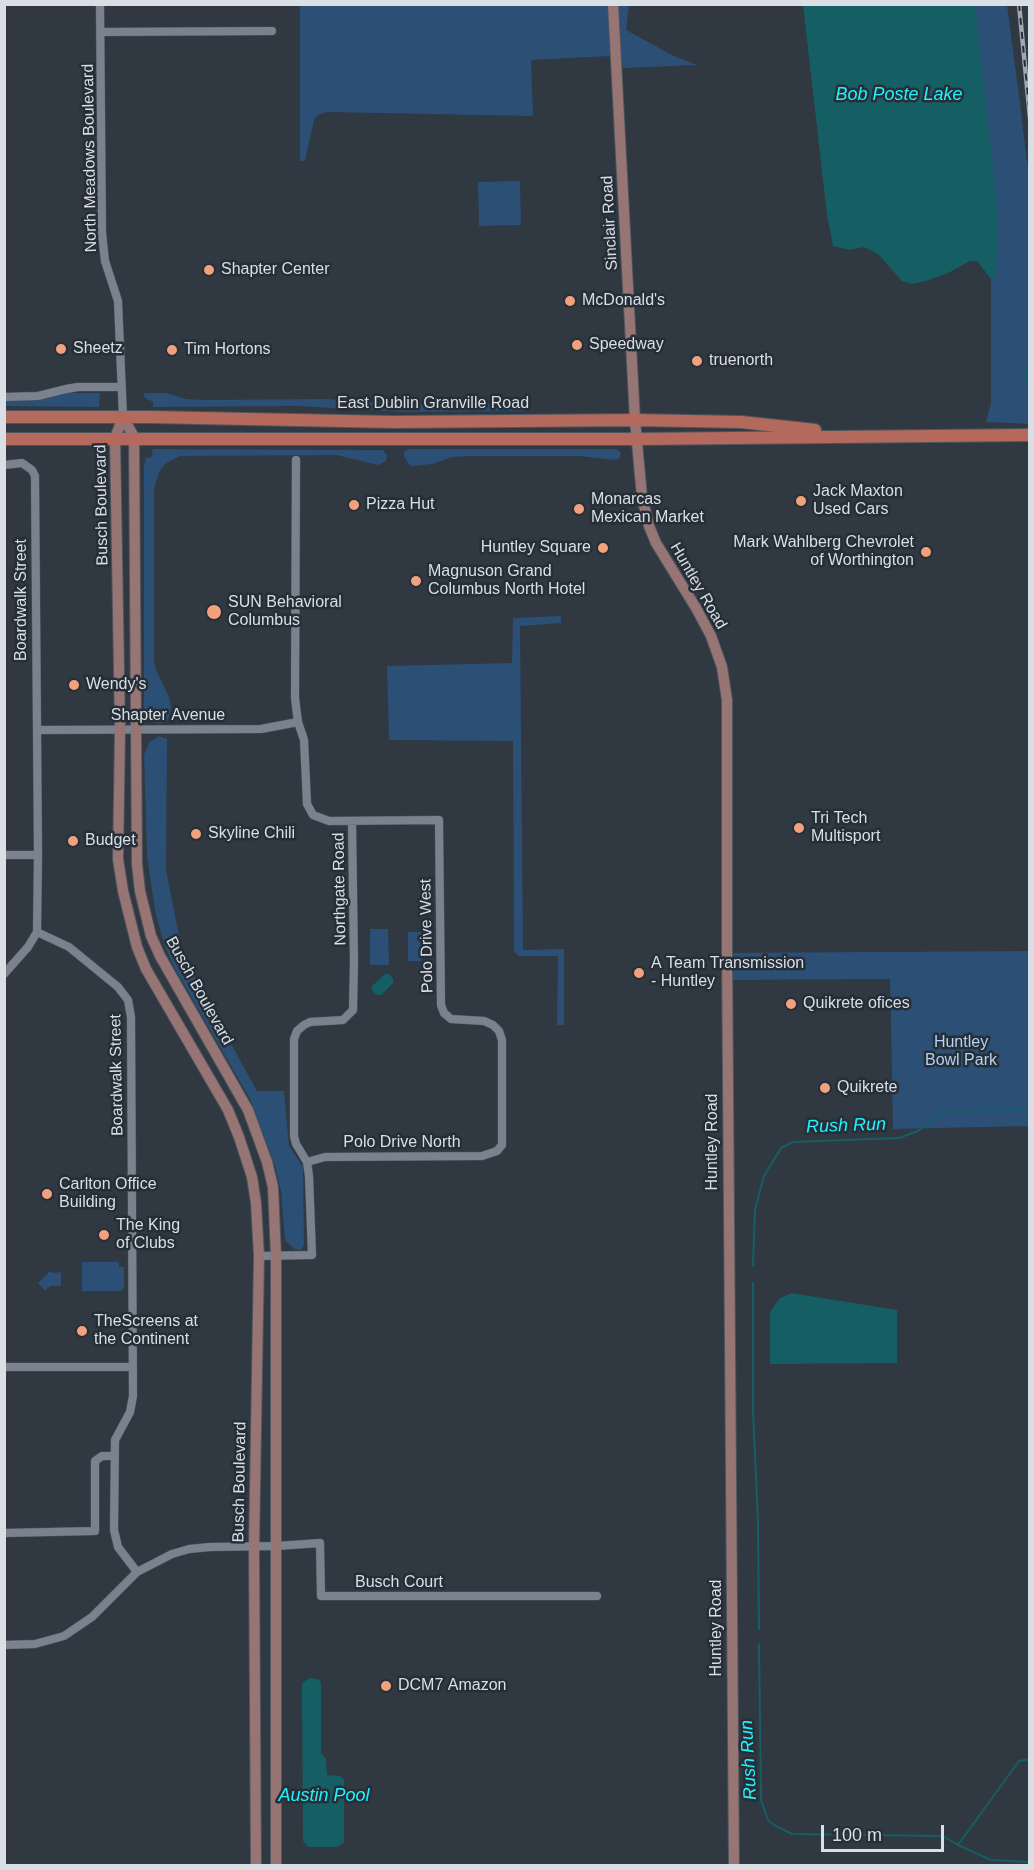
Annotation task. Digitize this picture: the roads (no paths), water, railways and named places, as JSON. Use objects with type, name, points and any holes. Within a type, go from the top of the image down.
[{"type":"main road","name":"Sinclair Road","points":[[613,4],[637,439]]},
{"type":"main road","name":"East Dublin Granville Road","points":[[4,417],[394,422],[635,420],[741,422],[860,435]]},
{"type":"main road","name":"Busch Boulevard","points":[[123,417],[134,437],[136,729],[140,891],[151,936],[160,956],[237,1088],[258,1133],[273,1187],[276,1218],[276,1866]]},
{"type":"main road","name":"Busch Boulevard","points":[[123,417],[116,438],[120,729],[118,859],[129,918],[146,969],[228,1110],[252,1177],[256,1203],[259,1256],[254,1547],[256,1866]]},
{"type":"main road","name":"East Dublin Granville Road","points":[[4,439],[134,437],[637,439],[1029,435]]},
{"type":"main road","name":"Huntley Road","points":[[637,439],[642,497],[649,526],[664,558],[711,636],[722,667],[727,700],[734,1866]]},
{"type":"street","name":"North Meadows Boulevard","points":[[100,4],[102,233],[105,261],[118,301],[123,417]]},
{"type":"street","points":[[101,32],[272,31]]},
{"type":"street","points":[[4,396],[38,396],[78,387],[120,387]]},
{"type":"street","name":"Northgate Road","points":[[259,1256],[312,1255],[307,1162],[294,1136],[294,1039],[297,1030],[304,1025],[344,1020],[353,1010],[352,822],[324,820],[317,818],[309,810],[306,798],[304,740],[298,722],[295,698],[296,460]]},
{"type":"street","name":"Boardwalk Street","points":[[4,465],[22,463],[32,470],[35,476],[37,933],[69,947],[118,987],[128,1000],[131,1017],[133,1367],[130,1412],[115,1440],[114,1530],[118,1547],[137,1572]]},
{"type":"street","name":"Shapter Avenue","points":[[37,729],[261,729],[298,722]]},
{"type":"street","name":"Polo Drive West","points":[[352,822],[439,820],[441,1005],[444,1013],[451,1019],[489,1023],[496,1027],[501,1035],[502,1145],[497,1151]]},
{"type":"street","points":[[4,855],[38,855]]},
{"type":"street","points":[[4,974],[37,933]]},
{"type":"street","name":"Polo Drive North","points":[[307,1162],[325,1157],[482,1156],[497,1151]]},
{"type":"street","points":[[4,1367],[133,1367]]},
{"type":"street","points":[[4,1533],[95,1531],[95,1461],[102,1456],[114,1456]]},
{"type":"street","name":"Busch Court","points":[[4,1645],[48,1641],[79,1628],[137,1572],[172,1554],[189,1549],[210,1547],[320,1543],[321,1596],[597,1596]]},
{"type":"water","name":"Bob Poste Lake","points":[[803,5],[975,5],[998,217],[996,276],[991,279],[977,261],[970,261],[948,273],[912,284],[902,281],[878,254],[864,247],[850,250],[833,246],[827,215]]},
{"type":"water","points":[[385,974],[389,974],[393,983],[381,995],[377,995],[372,991],[372,986]]},
{"type":"water","points":[[791,1293],[897,1310],[897,1363],[770,1364],[770,1312],[779,1299]]},
{"type":"water","name":"Austin Pool","points":[[309,1678],[318,1679],[321,1683],[321,1753],[326,1759],[327,1775],[340,1776],[344,1780],[344,1843],[337,1847],[309,1847],[303,1841],[302,1684]]},
{"type":"waterway","name":"Rush Run","points":[[1026,368],[1030,402]]},
{"type":"waterway","name":"Rush Run","points":[[753,1266],[755,1210],[764,1176],[781,1148],[793,1142],[899,1138],[918,1131],[947,1110],[1030,1109]]},
{"type":"waterway","name":"Rush Run","points":[[753,1283],[753,1410],[758,1523],[759,1629]]},
{"type":"waterway","name":"Rush Run","points":[[759,1644],[761,1800],[768,1820],[774,1825],[792,1834],[943,1836],[991,1860],[1030,1862]]},
{"type":"waterway","points":[[958,1845],[1019,1761],[1030,1759]]},
{"type":"railway","points":[[1019,4],[1030,118]]},
{"type":"place","name":"Shapter Center","points":[[209,270]]},
{"type":"place","name":"McDonald's","points":[[570,301]]},
{"type":"place","name":"Speedway","points":[[577,345]]},
{"type":"place","name":"Sheetz","points":[[61,349]]},
{"type":"place","name":"Tim Hortons","points":[[172,350]]},
{"type":"place","name":"truenorth","points":[[697,361]]},
{"type":"place","name":"Jack Maxton Used Cars","points":[[801,501]]},
{"type":"place","name":"Pizza Hut","points":[[354,505]]},
{"type":"place","name":"Monarcas Mexican Market","points":[[579,509]]},
{"type":"place","name":"Huntley Square","points":[[603,548]]},
{"type":"place","name":"Mark Wahlberg Chevrolet of Worthington","points":[[926,552]]},
{"type":"place","name":"Magnuson Grand Columbus North Hotel","points":[[416,581]]},
{"type":"place","name":"SUN Behavioral Columbus","points":[[214,612]]},
{"type":"place","name":"Wendy's","points":[[74,685]]},
{"type":"place","name":"Tri Tech Multisport","points":[[799,828]]},
{"type":"place","name":"Skyline Chili","points":[[196,834]]},
{"type":"place","name":"Budget","points":[[73,841]]},
{"type":"place","name":"A Team Transmission - Huntley","points":[[639,973]]},
{"type":"place","name":"Quikrete ofices","points":[[791,1004]]},
{"type":"place","name":"Quikrete","points":[[825,1088]]},
{"type":"place","name":"Carlton Office Building","points":[[47,1194]]},
{"type":"place","name":"The King of Clubs","points":[[104,1235]]},
{"type":"place","name":"TheScreens at the Continent","points":[[82,1331]]},
{"type":"place","name":"DCM7 Amazon","points":[[386,1686]]},
{"type":"park label","name":"Huntley Bowl Park","points":[[961,1052]]}]
